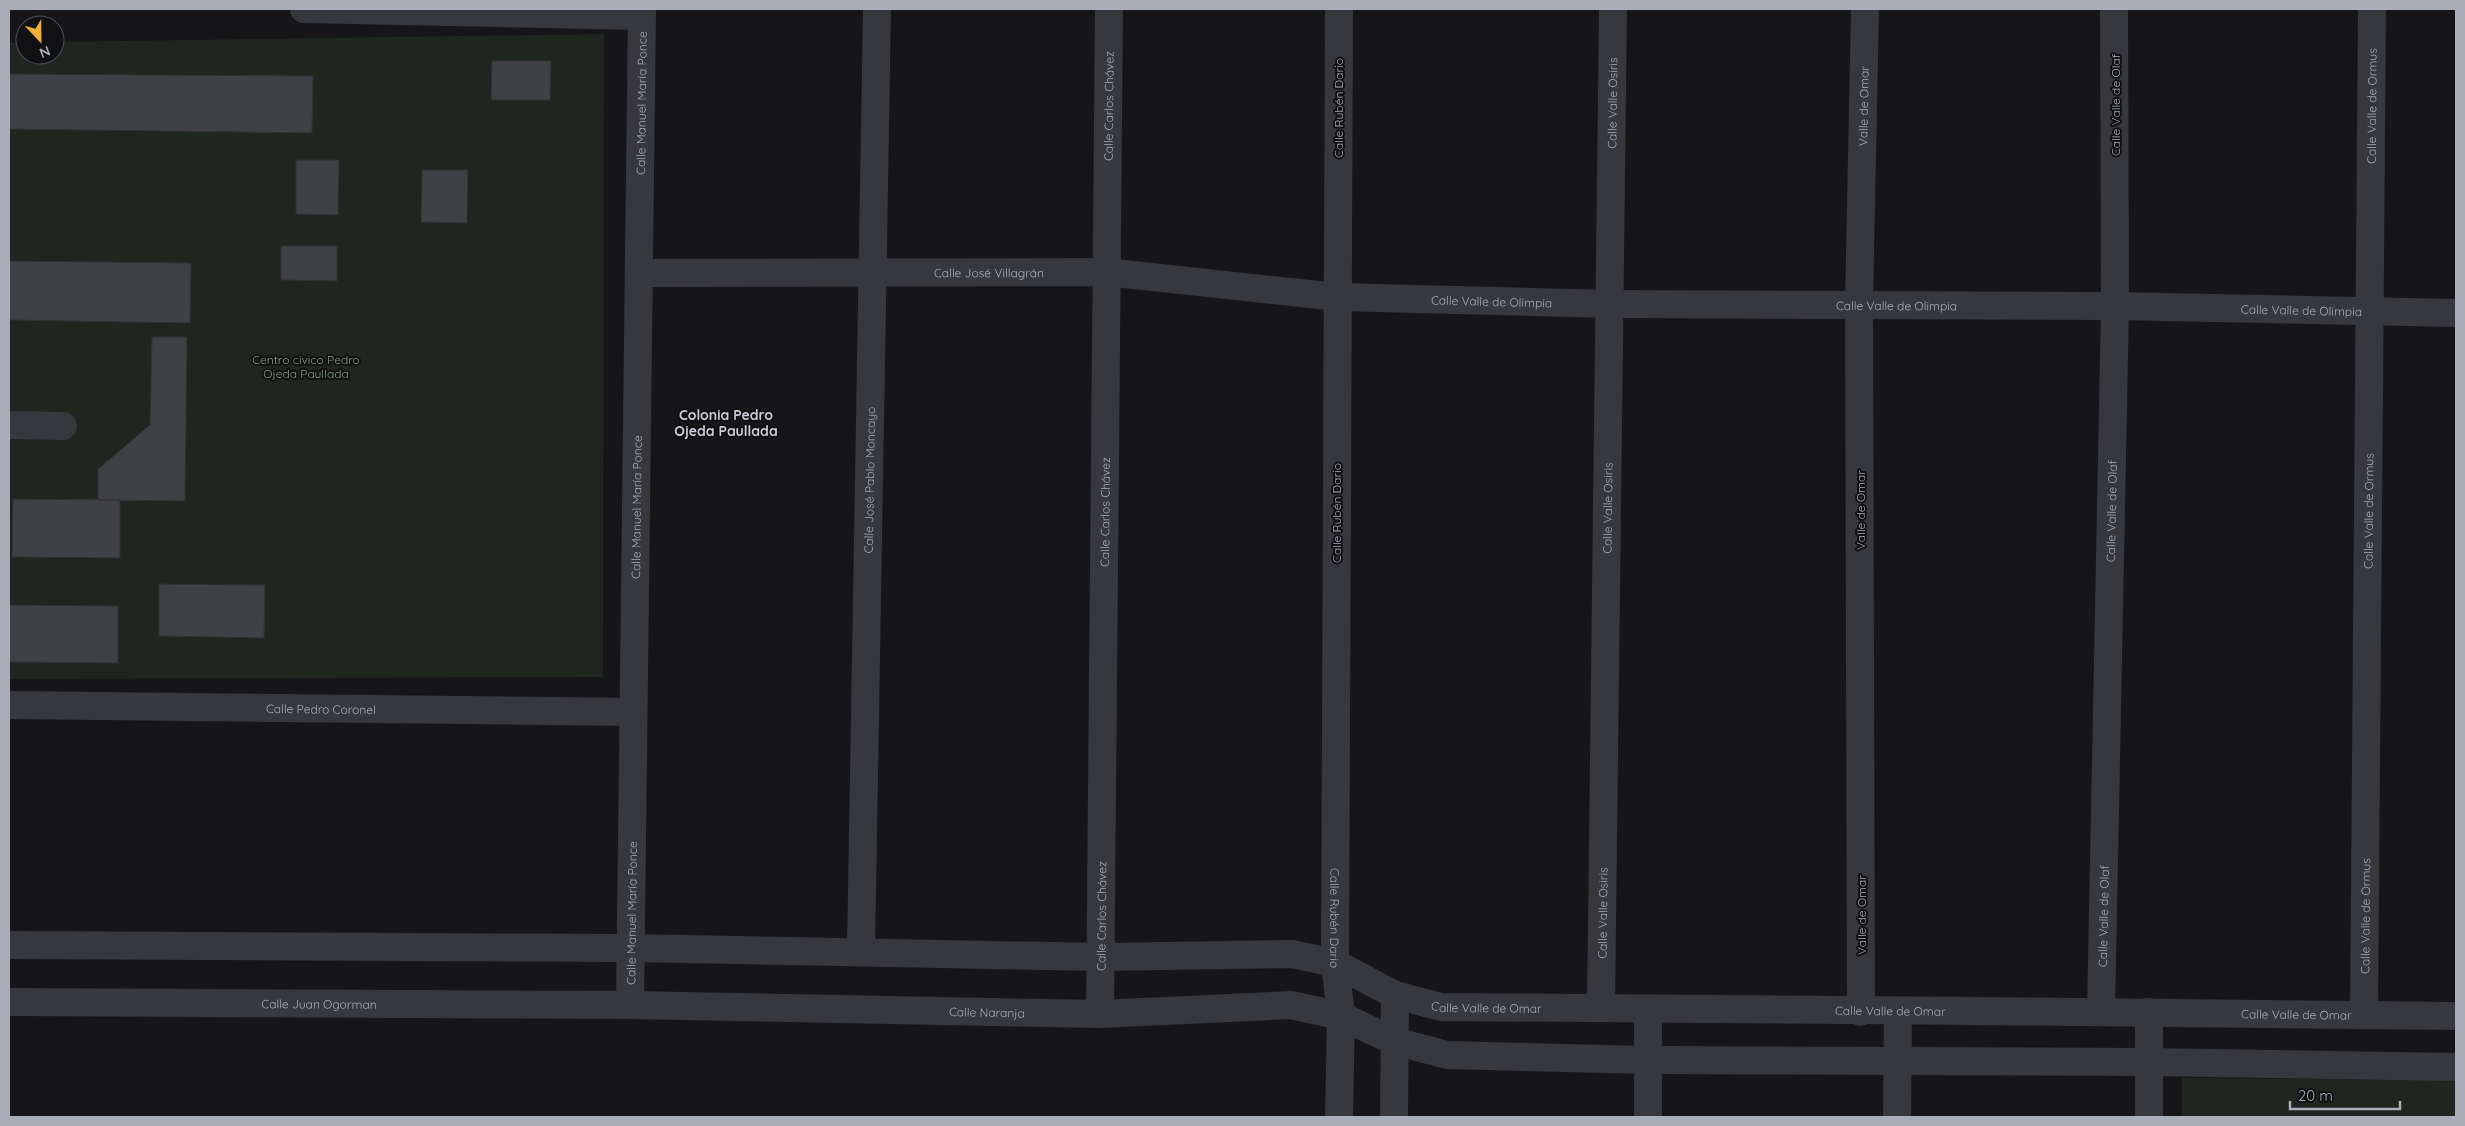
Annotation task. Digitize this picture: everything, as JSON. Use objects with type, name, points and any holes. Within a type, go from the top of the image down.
[{"type":"street","points":[[304,9],[642,12]]},
{"type":"street","name":"Calle José Pablo Moncayo","points":[[862,952],[877,9]]},
{"type":"street","name":"Calle Carlos Chávez","points":[[1100,1014],[1109,9]]},
{"type":"street","name":"Calle Rubén Dario","points":[[1339,9],[1335,963],[1341,1016],[1340,1117]]},
{"type":"street","name":"Calle Valle Osiris","points":[[1602,1008],[1613,9]]},
{"type":"street","name":"Valle de Omar","points":[[1861,1012],[1859,304],[1865,9]]},
{"type":"street","name":"Calle Valle de Olaf","points":[[2101,1012],[2115,306],[2114,9]]},
{"type":"street","name":"Calle Valle de Ormus","points":[[2364,1015],[2372,9]]},
{"type":"street","name":"Calle Manuel María Ponce","points":[[630,1005],[642,12]]},
{"type":"street","name":"Calle José Villagrán","points":[[640,273],[874,274],[1106,272],[1337,297]]},
{"type":"street","name":"Calle Valle de Olimpia","points":[[1337,297],[1611,304],[2115,306],[2456,313]]},
{"type":"street","points":[[9,426],[63,426]]},
{"type":"street","name":"Calle Pedro Coronel","points":[[9,704],[633,712]]},
{"type":"street","points":[[9,945],[630,948],[1100,957],[1292,954],[1335,963]]},
{"type":"street","name":"Calle Valle de Omar","points":[[1335,963],[1395,995],[1441,1006],[1861,1012],[2149,1012],[2456,1016]]},
{"type":"street","points":[[1394,1117],[1395,995]]},
{"type":"street","name":"Calle Juan Ogorman","points":[[9,1002],[630,1005]]},
{"type":"street","name":"Calle Naranja","points":[[630,1005],[1100,1014],[1291,1005],[1341,1016]]},
{"type":"street","points":[[1648,1009],[1648,1117]]},
{"type":"street","points":[[1897,1117],[1898,1012]]},
{"type":"street","points":[[2149,1012],[2150,1117]]},
{"type":"street","points":[[1341,1016],[1394,1042],[1447,1055],[1648,1060],[2149,1062],[2456,1067]]},
{"type":"green space","name":"Centro civico Pedro Ojeda Paullada","points":[[604,34],[603,677],[9,679],[9,43],[15,43],[15,65],[65,65],[65,42]]},
{"type":"green space","points":[[2182,1078],[2456,1080],[2456,1117],[2182,1117]]},
{"type":"building","points":[[492,61],[551,61],[550,100],[491,100]]},
{"type":"building","points":[[9,74],[313,76],[312,133],[9,129]]},
{"type":"building","points":[[296,160],[339,160],[338,215],[296,214]]},
{"type":"building","points":[[422,170],[468,170],[467,223],[421,222]]},
{"type":"building","points":[[281,246],[337,246],[337,281],[281,280]]},
{"type":"building","points":[[9,261],[191,263],[190,323],[9,320]]},
{"type":"building","points":[[152,337],[187,337],[185,501],[98,500],[98,469],[150,425]]},
{"type":"building","points":[[13,499],[120,500],[120,558],[12,557]]},
{"type":"building","points":[[159,584],[265,585],[264,638],[159,636]]},
{"type":"building","points":[[9,605],[118,606],[118,663],[9,662]]},
{"type":"district","name":"Colonia Pedro Ojeda Paullada","points":[[726,424]]}]
